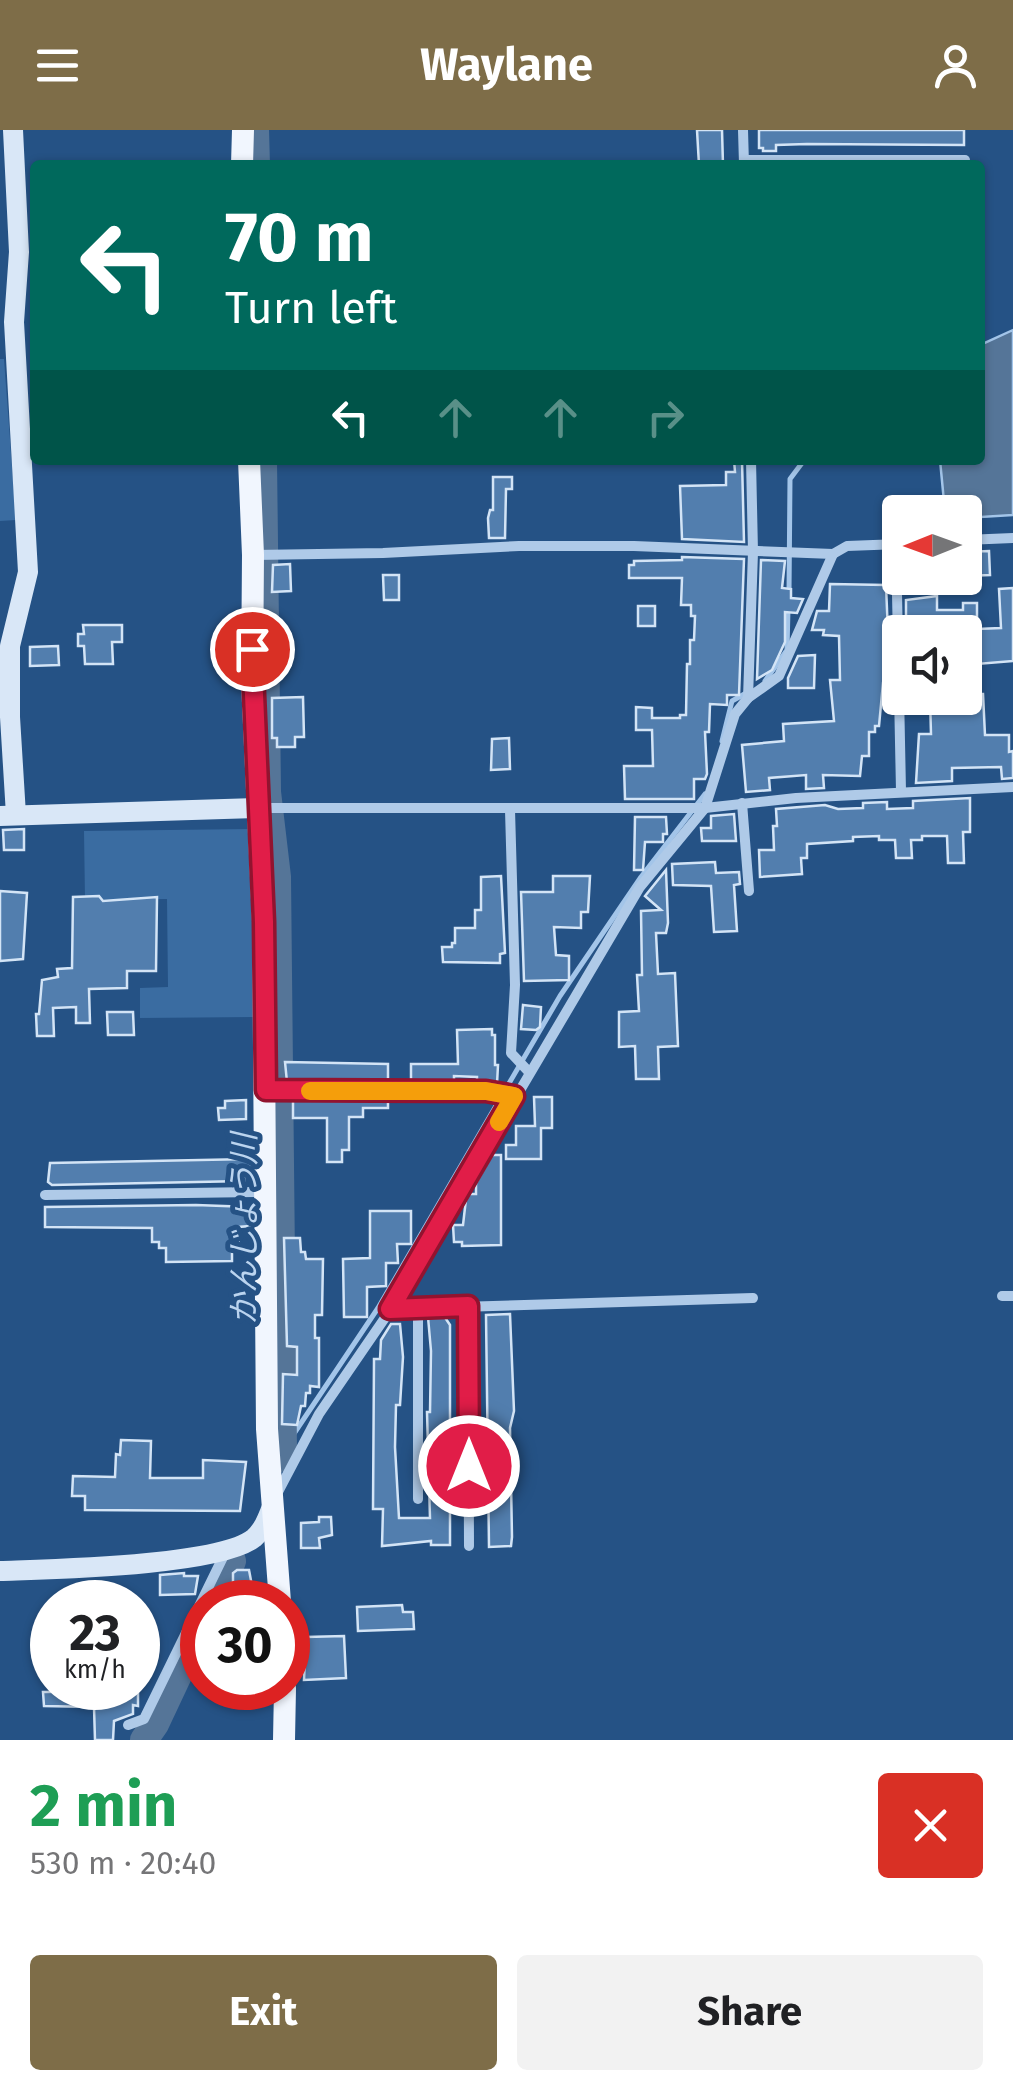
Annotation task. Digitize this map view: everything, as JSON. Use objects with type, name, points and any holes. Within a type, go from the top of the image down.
[{"type":"main road","points":[[242,130],[242,160]]},
{"type":"main road","points":[[251,465],[261,554],[252,681],[265,808],[264,922],[274,1091],[267,1192],[267,1429],[278,1580]]},
{"type":"main road","points":[[284,1740],[285,1710]]},
{"type":"street","points":[[14,130],[19,252],[14,322],[28,572],[10,646],[8,816],[401,806],[510,810],[705,808],[901,791],[1013,787]]},
{"type":"street","points":[[744,130],[744,160]]},
{"type":"street","points":[[748,698],[753,552],[751,465]]},
{"type":"street","points":[[982,539],[1013,538]]},
{"type":"street","points":[[261,554],[519,546],[832,554],[846,546],[882,545]]},
{"type":"street","points":[[0,1571],[112,1566],[200,1556],[251,1540],[263,1528],[319,1414],[390,1309],[640,887],[705,808],[735,714],[748,698],[779,676],[832,554]]},
{"type":"street","points":[[899,595],[901,791]]},
{"type":"street","points":[[742,804],[749,891]]},
{"type":"street","points":[[510,810],[515,985],[510,1053],[529,1072]]},
{"type":"street","points":[[274,1091],[486,1091],[514,1096]]},
{"type":"street","points":[[45,1195],[267,1192]]},
{"type":"street","points":[[390,1309],[753,1298]]},
{"type":"street","points":[[468,1306],[469,1546]]},
{"type":"street","points":[[418,1308],[418,1499]]},
{"type":"street","points":[[128,1725],[144,1719],[227,1549]]},
{"type":"shaded area","points":[[1013,330],[1013,515],[982,517],[982,495],[943,495],[940,465],[985,465],[985,343]]},
{"type":"shaded area","points":[[0,359],[4,359],[16,520],[0,521]]},
{"type":"shaded area","points":[[252,829],[255,1017],[140,1018],[140,988],[168,987],[167,899],[85,900],[84,831]]},
{"type":"building","points":[[697,130],[722,130],[723,160],[699,160]]},
{"type":"building","points":[[759,130],[964,130],[964,145],[807,144],[776,145],[776,151],[763,151],[759,148]]},
{"type":"building","points":[[734,465],[742,465],[744,542],[682,539],[680,486],[726,485],[726,472],[735,472]]},
{"type":"building","points":[[493,477],[512,477],[512,489],[506,489],[505,538],[489,538]]},
{"type":"building","points":[[982,551],[989,551],[990,575],[982,575]]},
{"type":"building","points":[[682,557],[744,559],[739,695],[727,695],[727,705],[710,704],[709,732],[705,732],[707,774],[705,779],[694,779],[694,799],[625,799],[624,766],[653,766],[652,730],[636,730],[636,707],[652,708],[652,718],[686,715],[687,664],[695,616],[691,616],[691,605],[681,605],[682,578],[629,578],[629,565],[634,565],[634,561]]},
{"type":"building","points":[[761,560],[785,561],[782,588],[791,589],[791,598],[803,599],[797,613],[785,612],[785,642],[772,670],[757,679]]},
{"type":"building","points":[[290,564],[291,591],[272,592],[273,565]]},
{"type":"building","points":[[383,575],[399,575],[399,600],[384,600]]},
{"type":"building","points":[[830,584],[882,585],[882,595],[886,595],[887,615],[882,615],[879,726],[875,726],[875,732],[869,732],[869,756],[862,756],[860,776],[823,775],[824,788],[806,789],[806,775],[769,778],[770,790],[746,792],[742,745],[784,741],[783,724],[834,721],[830,680],[840,680],[839,636],[812,630],[817,611],[829,611]]},
{"type":"building","points":[[1013,588],[1013,661],[982,664],[982,629],[1001,628],[999,589]]},
{"type":"building","points":[[937,596],[937,610],[963,610],[963,603],[977,603],[977,615],[906,615],[906,600]]},
{"type":"building","points":[[638,606],[655,606],[655,626],[638,626]]},
{"type":"building","points":[[83,625],[122,625],[122,642],[112,642],[113,664],[85,664],[84,646],[78,646],[78,634],[84,634]]},
{"type":"building","points":[[58,646],[59,665],[30,666],[30,647]]},
{"type":"building","points":[[815,655],[814,688],[788,688],[798,656]]},
{"type":"building","points":[[983,694],[985,735],[1009,735],[1013,778],[1002,779],[1001,767],[952,768],[952,781],[916,783],[919,734],[931,734],[930,715],[982,715]]},
{"type":"building","points":[[303,697],[304,737],[295,737],[295,747],[277,747],[277,738],[272,738],[272,698]]},
{"type":"building","points":[[509,738],[510,769],[491,770],[492,739]]},
{"type":"building","points":[[970,798],[970,832],[963,832],[964,863],[948,863],[947,836],[911,840],[912,858],[896,858],[895,840],[853,837],[853,841],[807,844],[807,858],[801,858],[802,874],[760,877],[759,850],[774,850],[776,809],[825,805],[863,808],[863,803],[887,802],[887,809],[913,808],[913,801]]},
{"type":"building","points":[[734,814],[736,841],[702,841],[701,828],[711,828],[711,816]]},
{"type":"building","points":[[635,817],[666,817],[667,834],[663,834],[663,842],[645,842],[643,870],[634,870]]},
{"type":"building","points":[[24,829],[24,850],[4,850],[3,830]]},
{"type":"building","points":[[715,862],[716,873],[739,872],[740,884],[734,885],[737,931],[714,932],[711,886],[673,885],[672,864]]},
{"type":"building","points":[[666,870],[668,923],[666,933],[656,933],[658,974],[675,973],[678,1046],[658,1047],[659,1079],[636,1079],[635,1046],[619,1047],[619,1012],[639,1011],[641,911],[661,910],[645,896]]},
{"type":"building","points":[[501,876],[505,953],[500,954],[500,963],[443,962],[442,947],[455,943],[455,928],[475,928],[475,910],[481,910],[481,877]]},
{"type":"building","points":[[553,876],[590,876],[588,912],[581,912],[581,928],[554,927],[556,955],[569,956],[569,980],[524,981],[521,892],[553,892]]},
{"type":"building","points":[[0,891],[27,893],[23,959],[0,961]]},
{"type":"building","points":[[99,896],[103,901],[157,897],[156,971],[127,971],[127,988],[89,989],[90,1023],[76,1023],[76,1007],[53,1008],[54,1036],[37,1036],[42,980],[58,977],[57,969],[72,968],[73,897]]},
{"type":"building","points":[[523,1005],[541,1007],[540,1027],[536,1030],[521,1029]]},
{"type":"building","points":[[107,1012],[133,1012],[134,1035],[108,1035]]},
{"type":"building","points":[[492,1029],[497,1084],[477,1082],[477,1077],[454,1076],[454,1082],[411,1082],[411,1064],[458,1064],[457,1030]]},
{"type":"building","points":[[285,1062],[388,1064],[388,1082],[287,1082]]},
{"type":"building","points":[[534,1097],[552,1097],[552,1128],[541,1128],[541,1159],[506,1159],[506,1145],[516,1145],[516,1126],[535,1126]]},
{"type":"building","points":[[246,1100],[246,1119],[219,1120],[218,1108],[225,1108],[225,1101]]},
{"type":"building","points":[[293,1100],[388,1100],[388,1108],[363,1108],[363,1117],[349,1117],[349,1150],[342,1150],[342,1162],[327,1162],[327,1118],[293,1118]]},
{"type":"building","points":[[492,1155],[501,1155],[501,1245],[462,1246],[462,1242],[454,1242],[453,1225],[463,1225],[466,1199],[469,1194],[476,1194],[476,1183]]},
{"type":"building","points":[[250,1159],[250,1174],[244,1174],[244,1181],[52,1185],[48,1182],[50,1163]]},
{"type":"building","points":[[45,1207],[250,1207],[250,1226],[238,1227],[239,1246],[232,1246],[232,1261],[166,1262],[166,1248],[152,1242],[152,1228],[45,1227]]},
{"type":"building","points":[[370,1211],[411,1211],[411,1244],[397,1244],[398,1263],[386,1263],[386,1286],[367,1287],[367,1317],[344,1317],[343,1259],[370,1258]]},
{"type":"building","points":[[284,1238],[300,1238],[306,1259],[323,1259],[322,1315],[315,1315],[319,1387],[310,1386],[297,1425],[282,1424],[283,1374],[297,1375],[297,1347],[287,1346]]},
{"type":"building","points":[[510,1314],[514,1411],[510,1428],[512,1537],[511,1546],[489,1547],[486,1315]]},
{"type":"building","points":[[444,1316],[450,1325],[450,1545],[431,1545],[431,1541],[382,1546],[383,1509],[373,1509],[374,1359],[380,1359],[381,1340],[391,1324],[400,1324],[403,1357],[395,1447],[399,1518],[430,1518],[428,1317]]},
{"type":"building","points":[[121,1440],[151,1441],[150,1478],[203,1478],[203,1460],[246,1462],[240,1511],[85,1510],[85,1496],[72,1496],[73,1476],[115,1477]]},
{"type":"building","points":[[319,1517],[331,1517],[332,1535],[319,1538],[320,1548],[301,1548],[301,1523],[319,1522]]},
{"type":"building","points":[[249,1570],[251,1580],[233,1580],[233,1573]]},
{"type":"building","points":[[160,1575],[198,1576],[197,1580],[180,1580],[180,1594],[160,1595]]},
{"type":"building","points":[[402,1605],[403,1612],[413,1612],[414,1629],[358,1631],[357,1607]]},
{"type":"building","points":[[344,1636],[346,1678],[310,1680],[310,1637]]},
{"type":"building","points":[[94,1710],[133,1710],[133,1714],[114,1721],[113,1740],[95,1740]]},
{"type":"waterway","name":"かんじょう川","points":[[255,130],[256,160]]},
{"type":"waterway","name":"かんじょう川","points":[[263,465],[267,792],[277,877],[283,1450],[280,1458]]},
{"type":"waterway","points":[[789,593],[790,479],[800,465]]},
{"type":"waterway","points":[[765,681],[787,650],[788,609]]},
{"type":"waterway","points":[[722,741],[732,701],[748,692]]},
{"type":"waterway","points":[[283,1450],[378,1308],[560,996],[641,877],[705,794]]},
{"type":"waterway","name":"かんじょう川","points":[[223,1580],[232,1561]]},
{"type":"waterway","name":"かんじょう川","points":[[144,1740],[180,1671]]},
{"type":"slow traffic","points":[[310,1091],[486,1091],[514,1096],[499,1122]]},
{"type":"route","points":[[252,649],[264,922],[266,1090],[486,1091],[514,1096],[390,1309],[468,1306],[469,1466]]}]
